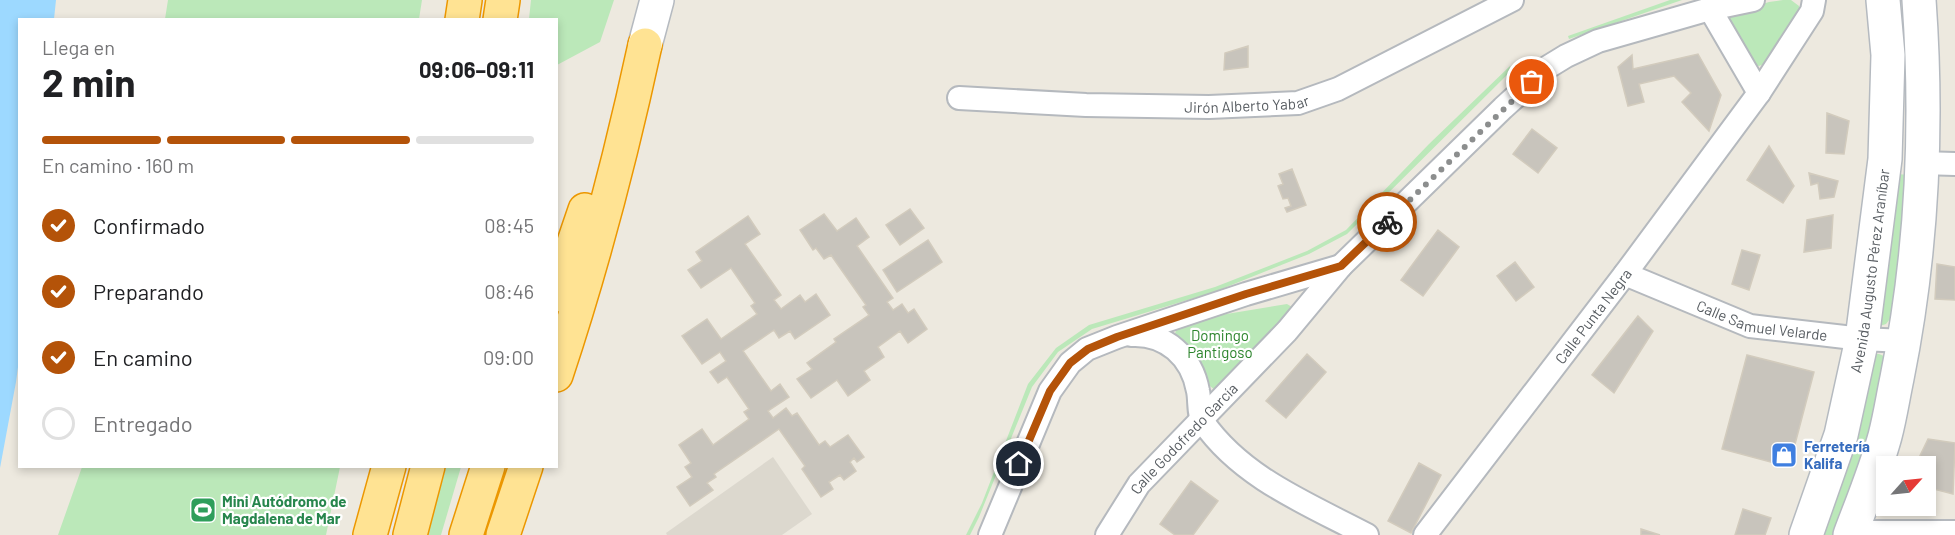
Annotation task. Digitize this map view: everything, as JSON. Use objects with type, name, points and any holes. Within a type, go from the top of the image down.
[{"type":"highway","points":[[462,18],[465,0]]},
{"type":"highway","points":[[500,18],[503,0]]},
{"type":"highway","points":[[558,289],[572,244],[645,45]]},
{"type":"highway","points":[[558,369],[572,327],[626,133],[645,45]]},
{"type":"highway","points":[[558,271],[572,244]]},
{"type":"highway","points":[[370,535],[388,468]]},
{"type":"highway","points":[[410,535],[427,468]]},
{"type":"highway","points":[[466,535],[487,468]]},
{"type":"highway","points":[[484,535],[504,468]]},
{"type":"highway","points":[[503,535],[525,468]]},
{"type":"main road","points":[[645,45],[657,0]]},
{"type":"main road","name":"Avenida Augusto Pérez Araníbar","points":[[1806,535],[1841,435],[1862,339],[1885,159],[1888,55],[1882,0]]},
{"type":"main road","points":[[1850,534],[1885,436],[1914,276],[1924,63],[1919,0]]},
{"type":"street","name":"Jirón Alberto Yabar","points":[[959,99],[1209,108],[1298,103],[1338,89],[1512,0]]},
{"type":"street","name":"Calle Godofredo García","points":[[1107,535],[1139,484],[1287,331],[1341,266],[1548,67],[1598,41],[1710,9],[1753,0]]},
{"type":"street","name":"Calle Punta Negra","points":[[1425,535],[1625,274],[1759,93],[1812,11],[1814,0]]},
{"type":"street","points":[[1710,9],[1759,93]]},
{"type":"street","points":[[1921,163],[1955,164]]},
{"type":"street","points":[[990,535],[1050,391],[1062,372],[1088,349],[1104,341],[1246,294],[1341,266]]},
{"type":"street","name":"Calle Samuel Velarde","points":[[1625,274],[1750,326],[1862,339],[1904,341]]},
{"type":"street","points":[[1124,336],[1154,337],[1177,350],[1188,363],[1196,380],[1201,418],[1217,441],[1231,455],[1250,470],[1296,498],[1367,535]]},
{"type":"street","points":[[1850,534],[1955,532]]},
{"type":"shaded area","points":[[773,457],[812,514],[782,535],[667,535],[666,533]]},
{"type":"green space","points":[[168,0],[422,0],[419,18],[165,18]]},
{"type":"green space","points":[[531,0],[614,0],[600,42],[558,64],[558,18],[529,18]]},
{"type":"green space","points":[[1670,0],[1682,0],[1569,39],[1568,36]]},
{"type":"green space","points":[[1783,0],[1791,0],[1799,6],[1799,15],[1769,62],[1759,66],[1754,65],[1728,19],[1731,14]]},
{"type":"green space","points":[[1510,66],[1512,70],[1347,234],[1309,254],[1214,292],[1092,329],[1058,352],[1032,387],[979,517],[970,535],[966,535],[982,503],[1028,384],[1056,348],[1089,325],[1215,287],[1307,251],[1346,230],[1429,144]]},
{"type":"green space","points":[[1893,174],[1914,175],[1897,310],[1886,324],[1873,328]]},
{"type":"green space","name":"Domingo Pantigoso","points":[[1287,304],[1292,307],[1292,313],[1215,390],[1206,383],[1192,351],[1175,334],[1178,322]]},
{"type":"green space","points":[[1867,354],[1879,354],[1891,359],[1868,444],[1847,440]]},
{"type":"green space","points":[[1845,446],[1867,452],[1837,535],[1815,535]]},
{"type":"green space","name":"Mini Autódromo de Magdalena de Mar","points":[[81,468],[340,468],[326,535],[58,535]]},
{"type":"green space","points":[[446,468],[461,468],[441,535],[427,535]]},
{"type":"water","points":[[0,0],[56,0],[54,18],[18,18],[18,367],[0,468]]},
{"type":"building","points":[[1248,46],[1248,67],[1224,70],[1225,53]]},
{"type":"building","points":[[1698,54],[1721,95],[1709,131],[1682,102],[1691,93],[1674,76],[1639,84],[1644,102],[1628,106],[1618,67],[1632,55],[1633,69]]},
{"type":"building","points":[[1827,113],[1849,121],[1844,154],[1826,153]]},
{"type":"building","points":[[1532,129],[1557,148],[1538,173],[1513,154]]},
{"type":"building","points":[[1769,146],[1794,186],[1783,203],[1747,180]]},
{"type":"building","points":[[1292,169],[1306,205],[1287,212],[1285,208],[1291,206],[1288,198],[1283,199],[1278,186],[1283,184],[1279,174]]},
{"type":"building","points":[[1809,173],[1838,181],[1834,197],[1820,199],[1818,183],[1811,185]]},
{"type":"building","points":[[910,209],[924,228],[900,245],[886,225]]},
{"type":"building","points":[[824,214],[837,231],[856,218],[869,237],[857,246],[893,298],[887,302],[893,310],[902,304],[908,313],[914,309],[927,329],[908,343],[900,331],[878,347],[884,357],[864,371],[870,380],[848,396],[837,380],[811,398],[797,379],[812,369],[807,363],[836,342],[834,339],[869,315],[863,307],[866,305],[831,255],[824,259],[816,248],[813,250],[800,230]]},
{"type":"building","points":[[1833,215],[1831,248],[1804,252],[1807,220]]},
{"type":"building","points":[[748,216],[760,234],[745,244],[781,295],[774,300],[781,309],[800,295],[805,302],[816,294],[830,315],[795,339],[790,331],[779,338],[774,330],[743,351],[771,391],[780,384],[789,397],[768,411],[773,418],[786,408],[792,416],[797,413],[819,445],[825,441],[830,447],[848,435],[864,457],[857,462],[854,458],[850,462],[856,471],[844,480],[840,475],[829,482],[833,489],[821,497],[802,469],[805,466],[779,429],[714,474],[716,477],[707,483],[713,490],[690,506],[677,487],[692,477],[685,467],[691,463],[679,445],[702,429],[713,445],[749,419],[744,412],[749,409],[727,377],[718,383],[710,372],[726,361],[720,352],[702,364],[682,336],[707,319],[721,339],[757,314],[751,306],[755,303],[731,268],[701,288],[688,270],[702,261],[696,252]]},
{"type":"building","points":[[1438,230],[1459,247],[1423,296],[1401,280]]},
{"type":"building","points":[[928,240],[942,262],[897,292],[883,270]]},
{"type":"building","points":[[1742,250],[1760,255],[1749,290],[1732,284]]},
{"type":"building","points":[[1515,262],[1534,287],[1516,301],[1497,276]]},
{"type":"building","points":[[1937,264],[1955,267],[1955,300],[1935,299]]},
{"type":"building","points":[[1638,316],[1653,331],[1614,393],[1592,375]]},
{"type":"building","points":[[1307,354],[1326,372],[1286,418],[1266,401]]},
{"type":"building","points":[[1747,355],[1814,372],[1789,467],[1722,449]]},
{"type":"building","points":[[1928,439],[1955,443],[1953,494],[1936,490],[1936,456],[1920,456]]},
{"type":"building","points":[[1419,463],[1441,475],[1411,533],[1388,521]]},
{"type":"building","points":[[1191,481],[1218,501],[1193,535],[1175,535],[1160,524]]},
{"type":"building","points":[[1743,509],[1771,518],[1765,535],[1735,535]]},
{"type":"building","points":[[1641,529],[1660,535],[1641,535]]},
{"type":"way so far","points":[[1387,222],[1532,82]]},
{"type":"place","name":"Ferretería Kalifa","points":[[1784,455]]},
{"type":"place","name":"Mini Autódromo de Magdalena de Mar","points":[[203,510]]},
{"type":"route","points":[[1019,464],[1050,391],[1070,363],[1088,349],[1246,294],[1341,266],[1387,222]]}]
